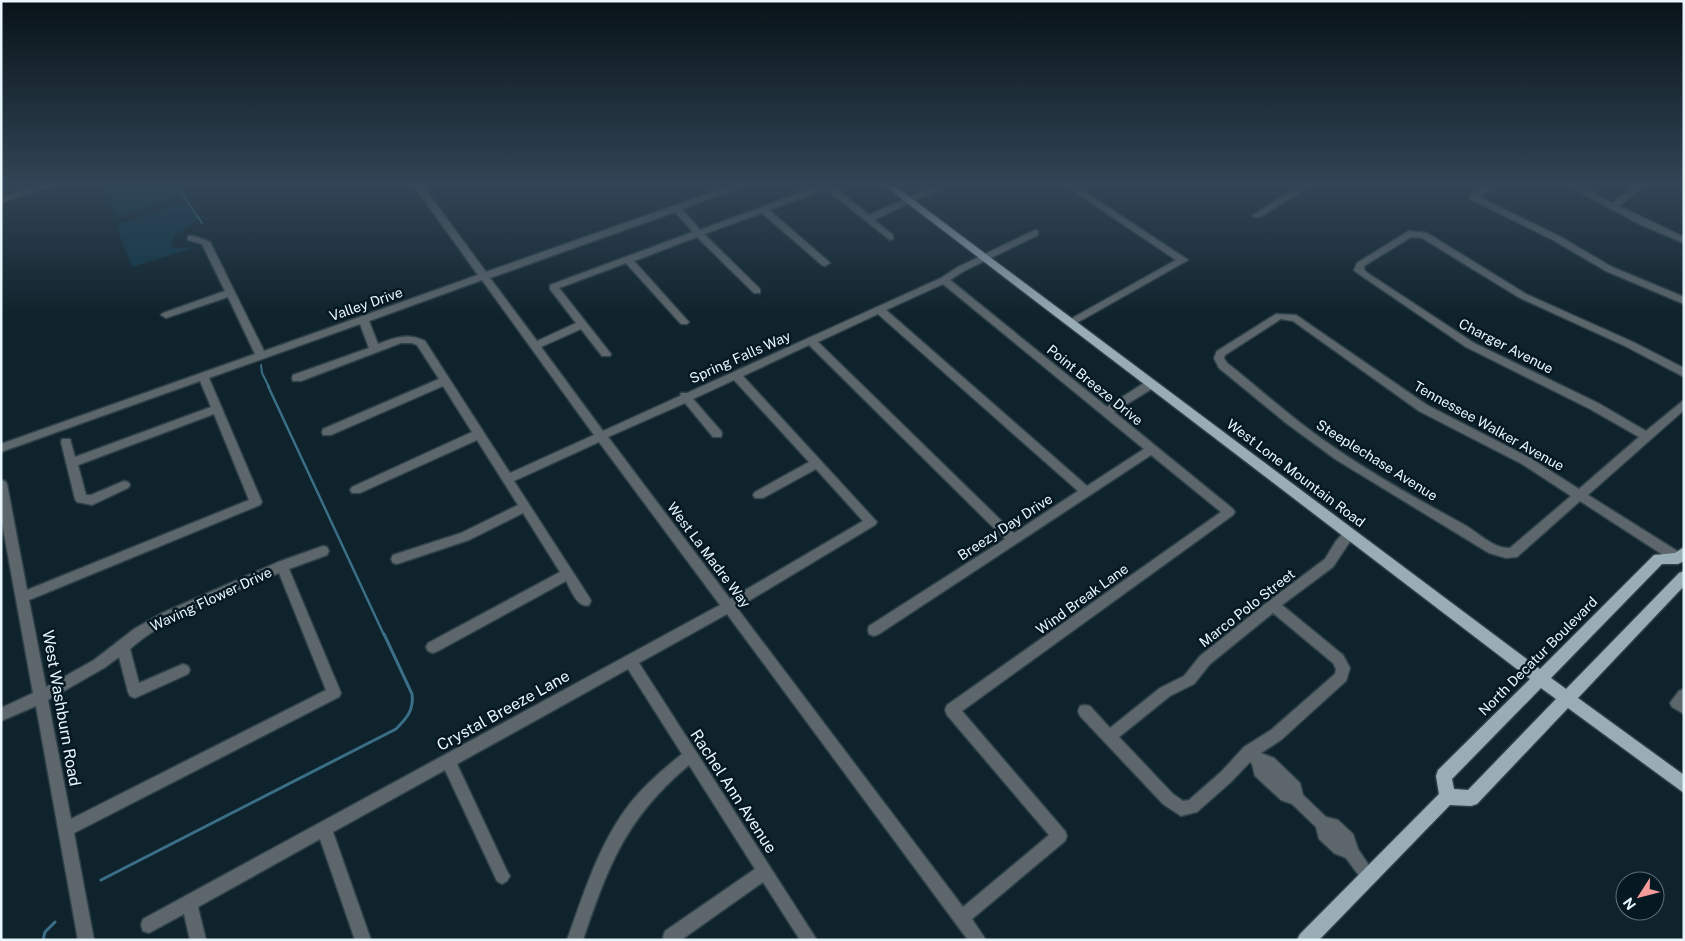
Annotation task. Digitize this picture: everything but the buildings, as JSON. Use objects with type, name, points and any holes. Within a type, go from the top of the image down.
[{"type":"main road","name":"West Lone Mountain Road","points":[[946,230],[1567,699],[1684,784]]},
{"type":"main road","points":[[1308,939],[1447,797],[1471,798],[1684,575],[1681,556]]},
{"type":"main road","name":"North Decatur Boulevard","points":[[1447,797],[1444,776],[1658,559],[1681,556]]},
{"type":"street","name":"West La Madre Way","points":[[450,230],[534,346],[978,940]]},
{"type":"street","name":"Valley Drive","points":[[1,448],[616,230]]},
{"type":"street","points":[[696,230],[757,292]]},
{"type":"street","points":[[606,354],[553,287],[710,230]]},
{"type":"street","points":[[787,230],[825,263]]},
{"type":"street","points":[[881,230],[890,237]]},
{"type":"street","points":[[1070,323],[1183,260],[1137,230]]},
{"type":"street","points":[[1540,230],[1609,269],[1684,301]]},
{"type":"street","points":[[1660,230],[1684,240]]},
{"type":"street","name":"Spring Falls Way","points":[[507,479],[602,437],[685,396],[944,280],[1035,233]]},
{"type":"street","name":"Charger Avenue","points":[[1646,437],[1594,406],[1470,345],[1359,270],[1360,265],[1409,234],[1424,235],[1523,296],[1629,344],[1684,373]]},
{"type":"street","points":[[191,238],[206,242],[261,356]]},
{"type":"street","points":[[628,260],[684,322]]},
{"type":"street","name":"Point Breeze Drive","points":[[944,280],[1229,512]]},
{"type":"street","points":[[166,316],[231,292]]},
{"type":"street","points":[[879,310],[1086,492]]},
{"type":"street","name":"Steeplechase Avenue","points":[[1288,316],[1279,316],[1221,353],[1219,358],[1223,365],[1298,427],[1344,461],[1401,496],[1467,532],[1493,550],[1505,554],[1514,553],[1581,495]]},
{"type":"street","name":"Tennessee Walker Avenue","points":[[1288,316],[1296,318],[1319,333],[1362,367],[1423,408],[1526,462],[1681,556]]},
{"type":"street","points":[[363,320],[375,350]]},
{"type":"street","points":[[534,346],[583,324]]},
{"type":"street","points":[[297,378],[400,340],[413,339],[422,343],[585,601]]},
{"type":"street","points":[[810,340],[1013,539]]},
{"type":"street","points":[[735,374],[817,463],[758,495]]},
{"type":"street","points":[[23,597],[256,502],[203,376]]},
{"type":"street","points":[[327,432],[446,381]]},
{"type":"street","points":[[1106,412],[1151,384]]},
{"type":"street","points":[[685,396],[717,434]]},
{"type":"street","points":[[1581,495],[1684,404]]},
{"type":"street","points":[[72,463],[217,409]]},
{"type":"street","points":[[356,490],[479,434]]},
{"type":"street","points":[[66,442],[82,500],[92,500],[124,484]]},
{"type":"street","name":"Breezy Day Drive","points":[[874,630],[1152,449]]},
{"type":"street","name":"Crystal Breeze Lane","points":[[149,926],[728,606],[871,522],[817,463]]},
{"type":"street","name":"West Washburn Road","points":[[1,484],[86,940]]},
{"type":"street","points":[[397,559],[465,537],[526,507]]},
{"type":"street","name":"Wind Break Lane","points":[[962,918],[1060,836],[952,710],[1229,512]]},
{"type":"street","name":"Marco Polo Street","points":[[1109,737],[1165,692],[1189,680],[1205,660],[1329,563],[1349,534]]},
{"type":"street","name":"Waving Flower Drive","points":[[1,715],[42,696],[99,664],[139,633],[166,617],[282,566],[322,551]]},
{"type":"street","points":[[66,829],[334,693],[282,566]]},
{"type":"street","points":[[433,646],[568,574]]},
{"type":"street","points":[[1085,711],[1168,799],[1181,809],[1192,807],[1226,777],[1254,756],[1341,677],[1343,668],[1338,660],[1273,605]]},
{"type":"street","points":[[123,647],[135,692],[183,670]]},
{"type":"street","name":"Rachel Ann Avenue","points":[[630,660],[809,940]]},
{"type":"street","points":[[575,940],[597,876],[611,844],[627,817],[666,774],[691,755]]},
{"type":"street","points":[[1254,756],[1260,771],[1286,795],[1296,798],[1323,824],[1324,834],[1339,848],[1351,852],[1368,876]]},
{"type":"street","points":[[448,761],[502,876]]},
{"type":"street","points":[[324,829],[363,940]]},
{"type":"street","points":[[671,937],[765,871]]},
{"type":"street","points":[[189,904],[198,940]]},
{"type":"shaded area","points":[[118,230],[183,230],[174,236],[171,243],[174,248],[196,247],[132,267]]},
{"type":"waterway","points":[[261,365],[262,373],[269,387]]},
{"type":"waterway","points":[[268,386],[384,635]]},
{"type":"waterway","points":[[101,880],[396,729],[411,709],[412,694],[384,634]]},
{"type":"waterway","points":[[43,940],[45,932],[55,922]]}]
